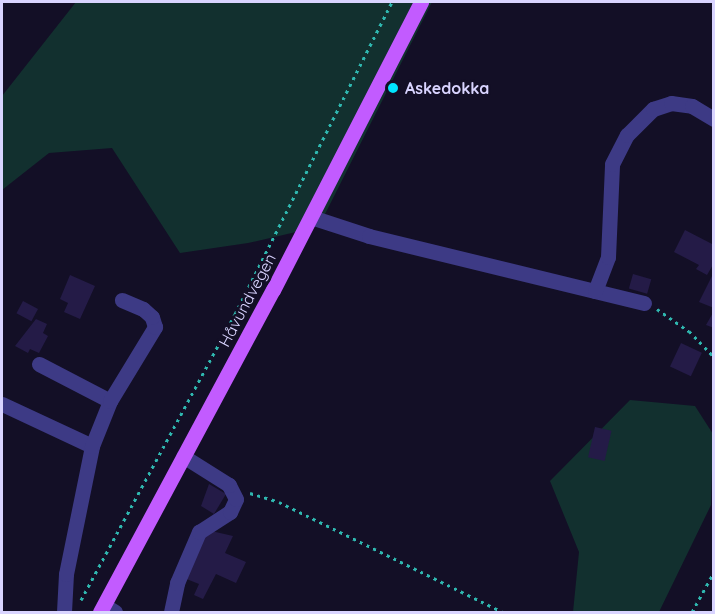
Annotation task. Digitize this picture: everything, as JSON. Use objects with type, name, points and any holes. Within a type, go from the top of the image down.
[{"type":"main road","name":"Håvundvegen","points":[[107,610],[183,456],[311,217],[421,2]]},
{"type":"street","points":[[595,291],[608,257],[612,164],[624,140],[653,109],[671,103],[692,106],[714,119]]},
{"type":"street","points":[[311,217],[369,236],[644,303]]},
{"type":"street","points":[[64,612],[66,574],[92,447],[110,401],[153,334],[152,317],[122,300]]},
{"type":"street","points":[[39,364],[110,401]]},
{"type":"street","points":[[2,404],[92,447]]},
{"type":"street","points":[[171,612],[177,583],[199,532],[230,512],[236,499],[234,492],[183,456]]},
{"type":"path","name":"Håvundvegen","points":[[80,602],[235,314],[392,2]]},
{"type":"path","points":[[644,303],[689,331],[714,357]]},
{"type":"path","points":[[234,492],[256,493],[279,502],[503,612]]},
{"type":"path","points":[[692,612],[714,572]]},
{"type":"green space","points":[[76,2],[432,2],[322,220],[296,232],[248,243],[180,253],[112,148],[49,153],[2,190],[2,96]]},
{"type":"green space","points":[[630,400],[695,406],[713,434],[711,505],[659,612],[573,612],[579,552],[550,481]]},
{"type":"building","points":[[685,230],[714,245],[714,263],[707,275],[696,269],[699,265],[674,252]]},
{"type":"building","points":[[714,272],[714,308],[699,302]]},
{"type":"building","points":[[633,274],[651,279],[647,294],[629,288]]},
{"type":"building","points":[[70,275],[95,286],[80,319],[64,312],[68,303],[60,299]]},
{"type":"building","points":[[23,301],[38,309],[31,321],[16,313]]},
{"type":"building","points":[[714,311],[714,328],[706,325]]},
{"type":"building","points":[[36,319],[47,324],[43,333],[48,336],[39,353],[30,349],[28,353],[15,346]]},
{"type":"building","points":[[681,343],[702,353],[691,376],[670,367]]},
{"type":"building","points":[[595,427],[612,431],[605,461],[588,457]]},
{"type":"building","points":[[209,484],[226,494],[214,514],[201,506]]},
{"type":"building","points":[[207,530],[233,536],[225,553],[246,562],[236,583],[216,574],[203,599],[194,595],[199,584],[184,578]]},
{"type":"place","name":"Askedokka","points":[[393,88]]}]
